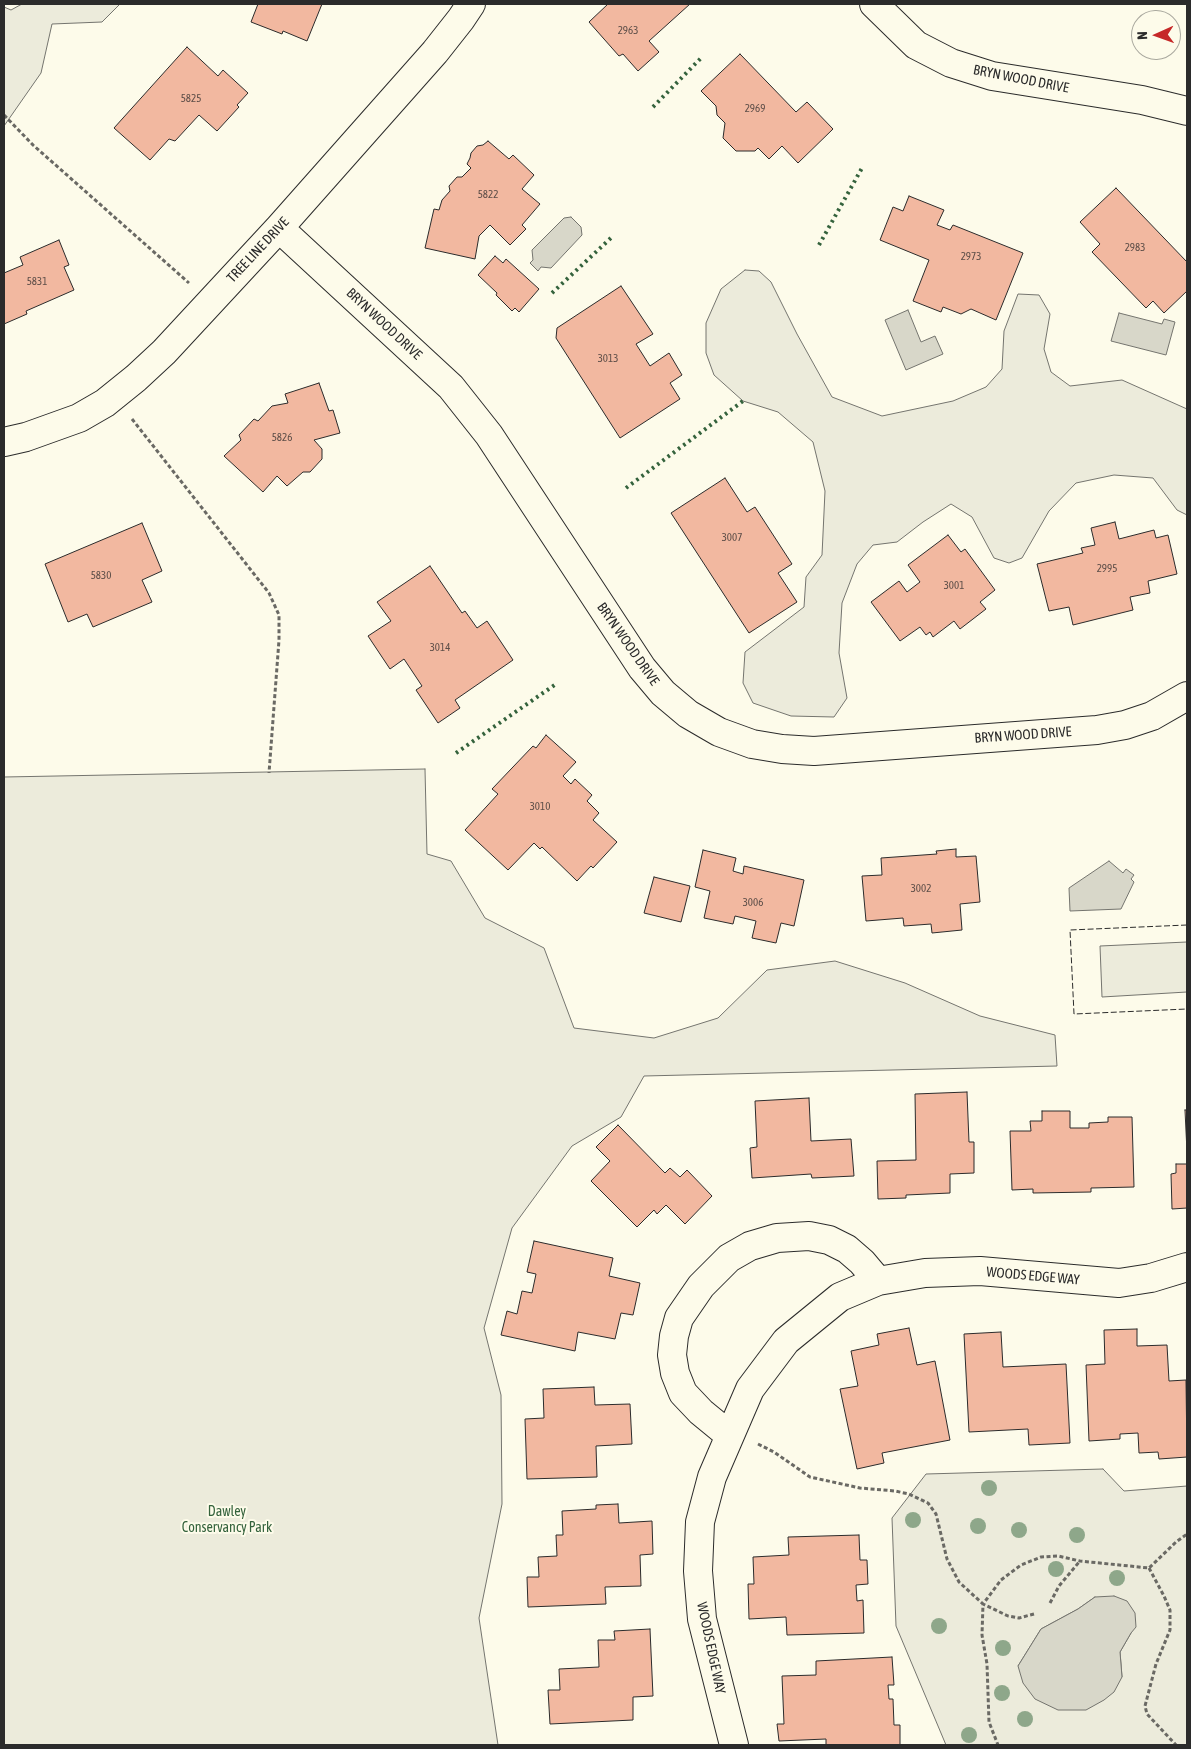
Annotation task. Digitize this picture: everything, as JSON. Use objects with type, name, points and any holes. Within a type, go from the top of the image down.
[{"type":"street","name":"TREE LINE DRIVE","points":[[4,442],[26,437],[79,418],[105,403],[164,352],[279,228],[435,52],[462,20],[471,4]]},
{"type":"street","name":"BRYN WOOD DRIVE","points":[[874,4],[916,45],[951,63],[992,76],[1142,100],[1187,111]]},
{"type":"street","name":"BRYN WOOD DRIVE","points":[[279,228],[451,388],[489,435],[642,668],[663,693],[688,714],[719,732],[752,744],[782,749],[814,751],[1088,731],[1125,725],[1152,716],[1187,696]]},
{"type":"street","points":[[729,1435],[701,1412],[684,1393],[675,1373],[672,1355],[674,1336],[679,1318],[701,1286],[729,1258],[750,1246],[777,1238],[808,1236],[829,1240],[847,1249],[862,1262],[878,1282]]},
{"type":"street","name":"WOODS EDGE WAY","points":[[734,1745],[702,1619],[698,1571],[700,1522],[712,1477],[750,1389],[786,1341],[840,1297],[878,1282],[926,1273],[980,1271],[1119,1283],[1151,1278],[1187,1267]]},
{"type":"path","points":[[4,115],[33,145],[210,301]]},
{"type":"path","points":[[114,396],[269,592],[279,616],[280,640],[269,773]]},
{"type":"path","points":[[729,1435],[750,1440],[774,1452],[810,1477],[860,1488],[909,1494],[928,1503],[936,1514],[947,1559],[959,1582],[983,1604],[1008,1616],[1019,1618],[1034,1614]]},
{"type":"path","points":[[998,1745],[989,1722],[987,1664],[982,1635],[983,1604],[1001,1580],[1021,1564],[1041,1557],[1058,1556],[1080,1561],[1149,1568],[1187,1534]]},
{"type":"path","points":[[1050,1603],[1059,1586],[1080,1561]]},
{"type":"path","points":[[1149,1568],[1170,1610],[1170,1630],[1156,1664],[1145,1706],[1147,1714],[1176,1745]]},
{"type":"green space","points":[[22,4],[120,4],[102,22],[52,24],[41,73],[4,126],[4,7],[11,10]]},
{"type":"green space","points":[[745,270],[759,271],[771,282],[832,397],[882,416],[953,401],[986,387],[1002,369],[1004,331],[1018,294],[1039,295],[1050,314],[1044,349],[1051,372],[1070,386],[1122,380],[1187,409],[1187,515],[1177,510],[1153,478],[1114,475],[1076,483],[1049,511],[1022,558],[1009,563],[994,558],[972,517],[951,504],[897,542],[873,545],[857,564],[842,603],[839,653],[847,698],[834,717],[791,716],[753,703],[743,683],[745,652],[804,607],[806,577],[822,555],[825,491],[813,442],[778,412],[743,401],[714,375],[706,353],[706,323],[721,289]]},
{"type":"green space","name":"Dawley Conservancy Park","points":[[425,769],[427,854],[451,861],[485,918],[544,948],[574,1028],[654,1038],[718,1018],[767,970],[835,961],[905,983],[980,1016],[1055,1035],[1057,1066],[644,1076],[621,1117],[572,1146],[512,1228],[484,1328],[501,1395],[502,1504],[479,1618],[498,1745],[4,1745],[4,777]]},
{"type":"green space","points":[[1187,942],[1187,992],[1102,997],[1100,946]]},
{"type":"green space","points":[[1103,1469],[1124,1491],[1187,1486],[1187,1745],[946,1745],[896,1626],[892,1518],[926,1474]],"holes":[[[1095,1597],[1131,1633],[1120,1652],[1122,1677],[1018,1666],[1041,1629],[1078,1609]]]},
{"type":"shaded area","points":[[571,217],[581,227],[582,235],[551,268],[541,267],[538,271],[530,263],[533,260],[532,250],[564,218]]},
{"type":"shaded area","points":[[908,310],[921,342],[935,336],[943,354],[906,370],[885,320]]},
{"type":"shaded area","points":[[1119,313],[1162,324],[1164,319],[1175,322],[1166,355],[1111,341]]},
{"type":"shaded area","points":[[1109,861],[1123,873],[1126,869],[1134,875],[1131,879],[1134,882],[1121,909],[1070,911],[1069,888]]},
{"type":"shaded area","points":[[1114,1596],[1127,1601],[1135,1613],[1136,1627],[1120,1652],[1122,1677],[1114,1692],[1086,1710],[1058,1710],[1035,1699],[1023,1683],[1018,1666],[1041,1629],[1078,1609],[1095,1597]]},
{"type":"building","points":[[258,4],[322,4],[307,41],[283,31],[282,34],[251,22]]},
{"type":"building","points":[[608,4],[690,4],[649,41],[659,52],[638,71],[623,54],[619,56],[589,22]]},
{"type":"building","points":[[187,47],[218,76],[223,70],[248,93],[237,105],[239,107],[217,131],[199,115],[175,141],[169,139],[150,160],[114,128]]},
{"type":"building","points":[[740,54],[796,112],[807,102],[833,129],[798,163],[782,146],[769,159],[758,148],[755,151],[736,151],[723,138],[725,123],[717,115],[716,106],[701,91]]},
{"type":"building","points":[[488,141],[509,159],[513,155],[534,175],[522,189],[540,204],[522,225],[526,229],[510,245],[490,225],[479,236],[475,259],[425,248],[434,209],[439,210],[442,200],[450,191],[449,186],[457,177],[462,177],[471,168],[467,164],[471,153],[477,146],[483,145]]},
{"type":"building","points":[[1116,188],[1187,262],[1187,291],[1164,313],[1153,301],[1146,308],[1092,252],[1100,244],[1080,222]]},
{"type":"building","points":[[909,196],[944,210],[937,225],[950,230],[953,225],[1023,253],[996,320],[971,309],[961,314],[943,307],[941,312],[913,301],[929,260],[880,240],[893,207],[903,211]]},
{"type":"building","points":[[59,240],[69,265],[64,267],[74,290],[26,311],[27,314],[4,324],[4,273],[23,265],[20,257]]},
{"type":"building","points":[[495,256],[503,263],[506,259],[539,289],[519,312],[515,308],[512,311],[478,275]]},
{"type":"building","points":[[621,286],[653,334],[636,344],[650,366],[669,353],[682,375],[670,383],[680,399],[620,438],[556,338],[557,328]]},
{"type":"building","points":[[319,383],[329,411],[333,410],[340,433],[314,440],[322,449],[322,459],[310,472],[303,472],[287,486],[277,476],[263,492],[224,456],[241,440],[239,435],[254,419],[258,421],[272,406],[288,403],[285,394]]},
{"type":"building","points":[[725,478],[747,512],[755,507],[792,564],[778,573],[797,602],[749,633],[671,513]]},
{"type":"building","points":[[1115,522],[1119,539],[1154,530],[1156,538],[1168,535],[1177,574],[1148,581],[1150,593],[1130,597],[1133,610],[1073,625],[1069,607],[1049,611],[1037,564],[1083,553],[1081,548],[1095,545],[1091,528]]},
{"type":"building","points":[[142,523],[162,571],[142,580],[152,602],[93,627],[87,614],[68,622],[45,564]]},
{"type":"building","points":[[948,535],[961,552],[965,549],[995,590],[980,602],[986,609],[960,629],[954,621],[933,637],[930,632],[926,635],[920,627],[900,641],[871,602],[899,581],[907,592],[920,582],[908,565]]},
{"type":"building","points":[[430,566],[462,613],[465,611],[477,628],[487,621],[513,660],[455,700],[460,708],[438,723],[416,690],[422,686],[404,659],[390,669],[368,636],[391,621],[377,602]]},
{"type":"building","points":[[546,735],[576,762],[563,776],[571,784],[575,779],[592,795],[587,801],[599,813],[593,820],[617,842],[593,868],[591,866],[577,881],[542,847],[540,849],[534,843],[508,870],[465,830],[498,794],[492,789],[533,746],[536,748]]},
{"type":"building","points":[[956,849],[956,857],[976,856],[980,902],[960,904],[962,930],[932,933],[931,924],[904,926],[903,918],[866,921],[862,876],[882,875],[881,858],[937,854],[936,851]]},
{"type":"building","points":[[703,850],[736,858],[733,871],[743,874],[744,866],[804,880],[794,926],[781,923],[776,943],[752,938],[756,921],[735,916],[733,924],[704,918],[710,891],[695,887]]},
{"type":"building","points":[[654,877],[690,886],[681,922],[644,913]]},
{"type":"building","points":[[967,1092],[969,1142],[974,1142],[974,1173],[950,1174],[950,1193],[906,1195],[906,1198],[878,1199],[877,1161],[916,1160],[915,1094]]},
{"type":"building","points":[[809,1098],[811,1141],[851,1139],[854,1176],[812,1178],[811,1174],[752,1178],[750,1148],[757,1147],[755,1101]]},
{"type":"building","points":[[1185,1110],[1187,1110],[1187,1152]]},
{"type":"building","points":[[1042,1111],[1070,1111],[1070,1128],[1089,1128],[1089,1123],[1108,1122],[1108,1117],[1132,1117],[1134,1187],[1091,1188],[1091,1192],[1033,1193],[1033,1189],[1012,1190],[1010,1131],[1031,1131],[1030,1121],[1042,1121]]},
{"type":"building","points":[[618,1125],[665,1173],[670,1168],[680,1177],[687,1170],[712,1196],[685,1224],[666,1205],[657,1214],[654,1210],[637,1227],[591,1181],[610,1161],[596,1147]]},
{"type":"building","points":[[1176,1164],[1187,1164],[1187,1208],[1172,1209],[1171,1174],[1176,1173]]},
{"type":"building","points":[[534,1241],[613,1258],[609,1276],[640,1283],[633,1315],[621,1313],[615,1339],[578,1332],[575,1351],[501,1335],[507,1311],[517,1314],[522,1291],[532,1293],[536,1274],[527,1272]]},
{"type":"building","points":[[909,1328],[917,1365],[935,1361],[950,1440],[882,1453],[884,1463],[857,1469],[840,1389],[858,1386],[851,1351],[879,1345],[877,1334]]},
{"type":"building","points":[[1137,1329],[1137,1346],[1167,1345],[1169,1381],[1186,1380],[1187,1457],[1159,1459],[1158,1452],[1139,1453],[1138,1433],[1120,1434],[1120,1439],[1089,1441],[1086,1365],[1105,1364],[1104,1330]]},
{"type":"building","points":[[1001,1332],[1003,1367],[1066,1364],[1070,1443],[1029,1445],[1028,1429],[969,1432],[964,1334]]},
{"type":"building","points":[[594,1387],[595,1405],[630,1404],[632,1444],[596,1446],[597,1477],[527,1479],[525,1419],[544,1418],[543,1389]]},
{"type":"building","points":[[618,1504],[619,1523],[652,1521],[653,1554],[640,1555],[641,1586],[605,1587],[606,1604],[528,1607],[527,1577],[539,1577],[538,1557],[557,1556],[556,1535],[563,1535],[562,1511],[596,1509],[596,1505]]},
{"type":"building","points":[[859,1535],[860,1560],[867,1560],[868,1584],[856,1585],[857,1601],[863,1600],[864,1633],[787,1635],[786,1617],[749,1619],[748,1584],[754,1584],[753,1557],[789,1555],[788,1537]]},
{"type":"building","points":[[650,1629],[653,1696],[633,1697],[633,1720],[550,1724],[548,1690],[560,1690],[559,1669],[599,1667],[598,1640],[615,1640],[614,1631]]},
{"type":"building","points":[[892,1657],[894,1685],[888,1685],[889,1699],[893,1699],[894,1725],[900,1725],[900,1745],[826,1745],[826,1739],[779,1741],[777,1724],[784,1724],[782,1676],[816,1675],[816,1661]]},
{"type":"hedge","points":[[653,107],[702,57]]},
{"type":"hedge","points":[[819,245],[862,168]]},
{"type":"hedge","points":[[552,293],[612,237]]},
{"type":"hedge","points":[[626,488],[743,401]]},
{"type":"hedge","points":[[456,753],[556,684]]},
{"type":"fence","points":[[1187,925],[1070,930],[1074,1014],[1187,1009]]}]
